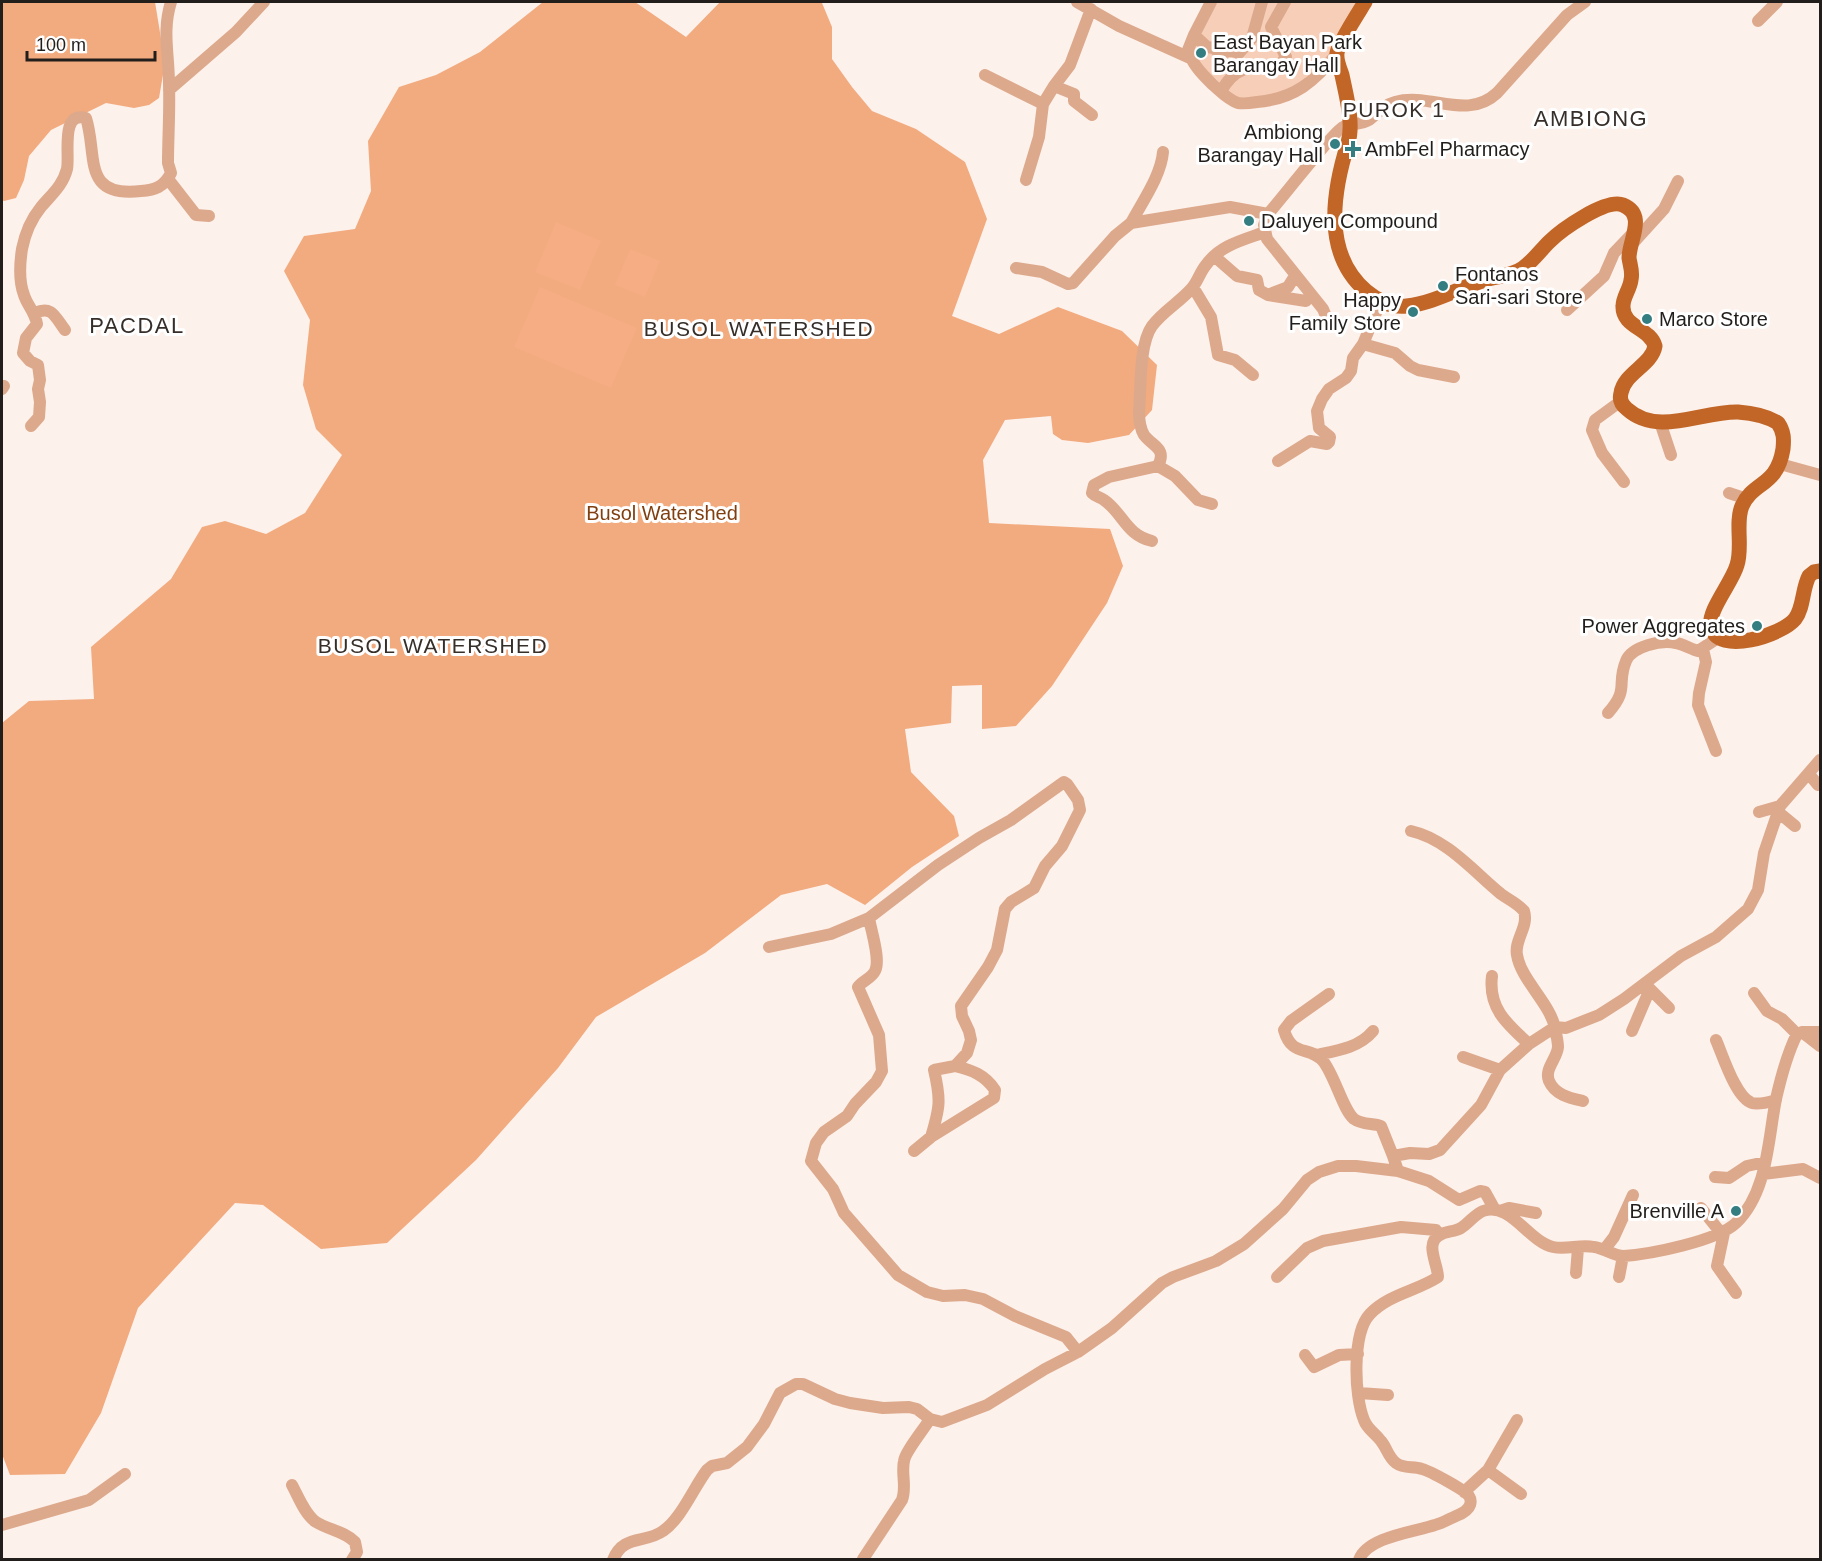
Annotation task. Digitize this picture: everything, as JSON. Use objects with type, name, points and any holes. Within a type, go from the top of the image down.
[{"type":"main road","points":[[1365,2],[1337,53],[1347,107],[1349,138],[1341,167],[1335,206],[1336,240],[1350,274],[1360,286],[1381,302],[1405,306],[1418,304],[1484,280],[1512,274],[1530,262],[1549,242],[1570,226],[1611,203],[1625,206],[1631,210],[1636,223],[1629,257],[1632,280],[1623,305],[1624,313],[1630,322],[1652,337],[1655,346],[1649,358],[1625,384],[1621,392],[1624,407],[1648,420],[1738,412],[1773,420],[1780,425],[1784,438],[1780,464],[1765,484],[1747,499],[1741,510],[1737,565],[1710,619],[1712,631],[1718,638],[1734,642],[1773,634],[1784,629],[1799,614],[1809,576],[1814,572],[1821,572]]},
{"type":"street","points":[[32,426],[39,417],[40,381],[38,365],[30,361],[23,353],[26,338],[38,324],[22,286],[22,249],[25,237],[39,209],[56,191],[65,176],[68,166],[68,131],[75,118],[79,116],[86,118],[90,130],[94,168],[98,180],[106,187],[137,192],[156,189],[168,179],[171,173],[168,163],[169,61],[165,39],[166,18],[171,2]]},
{"type":"street","points":[[169,90],[237,32],[264,2]]},
{"type":"street","points":[[1077,2],[1096,7],[1119,26],[1190,58]]},
{"type":"street","points":[[1211,2],[1188,50],[1190,58],[1221,92],[1240,104],[1264,102],[1287,96],[1305,87],[1322,74],[1337,53]]},
{"type":"street","points":[[1194,35],[1207,47],[1214,48],[1218,52],[1229,50],[1239,53],[1252,38],[1262,2]]},
{"type":"street","points":[[1221,92],[1233,74],[1244,68],[1256,65],[1279,66],[1286,57],[1271,27],[1285,2]]},
{"type":"street","points":[[1330,326],[1323,309],[1267,239],[1264,225],[1268,214],[1342,127],[1367,121],[1382,108],[1398,101],[1414,100],[1461,107],[1483,103],[1497,93],[1567,15],[1585,2]]},
{"type":"street","points":[[1758,21],[1777,2]]},
{"type":"street","points":[[1026,180],[1039,137],[1043,104],[1053,86],[1070,65],[1096,7]]},
{"type":"street","points":[[985,75],[1043,104]]},
{"type":"street","points":[[1053,86],[1074,94],[1074,101],[1092,115]]},
{"type":"street","points":[[1016,268],[1042,272],[1068,284],[1073,283],[1115,236],[1131,223],[1154,179],[1162,161],[1163,152]]},
{"type":"street","points":[[168,179],[196,215],[209,216]]},
{"type":"street","points":[[1567,310],[1604,276],[1614,253],[1664,209],[1678,181]]},
{"type":"street","points":[[1131,223],[1230,207],[1268,214]]},
{"type":"street","points":[[1158,466],[1162,459],[1161,451],[1146,437],[1140,422],[1145,342],[1151,328],[1193,287],[1205,265],[1223,248],[1265,232]]},
{"type":"street","points":[[1214,256],[1237,276],[1257,280],[1259,290],[1268,295],[1306,301]]},
{"type":"street","points":[[1268,295],[1288,287],[1293,279]]},
{"type":"street","points":[[1193,287],[1211,317],[1218,356],[1234,360],[1253,375]]},
{"type":"street","points":[[1278,461],[1310,441],[1328,443],[1330,438],[1319,428],[1317,411],[1329,389],[1346,378],[1352,371],[1353,358],[1363,344],[1381,302]]},
{"type":"street","points":[[35,313],[45,310],[51,312],[65,330]]},
{"type":"street","points":[[1363,344],[1395,353],[1418,370],[1454,377]]},
{"type":"street","points":[[1621,401],[1595,420],[1592,430],[1602,453],[1624,482]]},
{"type":"street","points":[[1648,420],[1671,455]]},
{"type":"street","points":[[1780,464],[1821,475]]},
{"type":"street","points":[[1152,541],[1133,532],[1105,501],[1095,496],[1092,489],[1094,485],[1102,479],[1158,466],[1175,476],[1198,500],[1212,504]]},
{"type":"street","points":[[1729,493],[1747,499]]},
{"type":"street","points":[[1608,713],[1621,696],[1626,660],[1635,651],[1654,644],[1676,643],[1698,651],[1718,638]]},
{"type":"street","points":[[1703,649],[1706,662],[1698,705],[1716,751]]},
{"type":"street","points":[[1393,1155],[1429,1154],[1440,1150],[1481,1105],[1500,1071],[1530,1044],[1555,1027],[1566,1028],[1599,1016],[1647,986],[1681,956],[1716,937],[1748,909],[1758,890],[1764,853],[1779,809],[1821,760]]},
{"type":"street","points":[[1809,774],[1818,785]]},
{"type":"street","points":[[769,947],[831,934],[869,918],[938,865],[1034,804],[1064,782],[1078,800],[1080,810],[1062,846],[1045,866],[1034,888],[1011,902],[1005,909],[997,950],[962,1006],[962,1016],[971,1040],[968,1053],[956,1066]]},
{"type":"street","points":[[1759,812],[1779,809]]},
{"type":"street","points":[[1779,809],[1795,826]]},
{"type":"street","points":[[1411,831],[1434,839],[1524,911],[1524,924],[1517,956],[1531,985],[1551,1016],[1558,1047],[1547,1075],[1550,1083],[1565,1097],[1583,1101]]},
{"type":"street","points":[[869,918],[876,968],[874,974],[858,987],[879,1035],[882,1071],[876,1082],[847,1116],[824,1132],[816,1143],[811,1161],[833,1189],[844,1214],[898,1275],[927,1292],[942,1296],[965,1295],[983,1299],[1015,1316],[1066,1337],[1078,1352]]},
{"type":"street","points":[[1492,976],[1495,1008],[1513,1030],[1530,1044]]},
{"type":"street","points":[[1647,986],[1669,1008]]},
{"type":"street","points":[[1632,1031],[1647,986]]},
{"type":"street","points":[[1754,993],[1767,1011],[1821,1046]]},
{"type":"street","points":[[1329,994],[1291,1020],[1284,1030],[1286,1036],[1299,1051],[1316,1055],[1349,1048],[1373,1031]]},
{"type":"street","points":[[1800,1033],[1821,1032]]},
{"type":"street","points":[[613,1560],[617,1550],[623,1545],[631,1541],[653,1537],[665,1530],[707,1470],[712,1466],[727,1463],[747,1447],[764,1424],[780,1393],[788,1387],[803,1384],[842,1401],[883,1408],[909,1407],[917,1409],[930,1419],[942,1422],[976,1410],[1078,1352],[1112,1328],[1162,1283],[1216,1261],[1244,1244],[1283,1209],[1307,1180],[1319,1172],[1338,1166],[1398,1171],[1429,1181],[1458,1200],[1480,1191],[1485,1192],[1497,1210],[1509,1216],[1542,1243],[1551,1247],[1593,1246],[1623,1256],[1664,1249],[1723,1233],[1748,1209],[1764,1168],[1776,1100],[1790,1048],[1800,1033]]},
{"type":"street","points":[[1716,1040],[1744,1099],[1753,1103],[1776,1100]]},
{"type":"street","points":[[1316,1055],[1324,1062],[1333,1076],[1355,1120],[1381,1126],[1398,1171]]},
{"type":"street","points":[[1463,1057],[1500,1071]]},
{"type":"street","points":[[914,1151],[975,1108],[990,1102],[995,1095],[993,1086],[974,1070],[956,1066],[934,1070],[940,1095],[931,1137]]},
{"type":"street","points":[[1715,1177],[1729,1178],[1747,1166],[1803,1169],[1821,1178]]},
{"type":"street","points":[[1604,1250],[1614,1237],[1633,1195]]},
{"type":"street","points":[[1359,1560],[1369,1546],[1437,1525],[1463,1513],[1470,1507],[1471,1502],[1464,1492],[1423,1469],[1405,1468],[1396,1463],[1387,1454],[1383,1442],[1364,1422],[1359,1393],[1358,1354],[1359,1336],[1368,1316],[1386,1301],[1428,1283],[1438,1276],[1432,1252],[1433,1243],[1439,1235],[1458,1230],[1482,1211],[1509,1208],[1536,1213]]},
{"type":"street","points":[[1701,1208],[1723,1233]]},
{"type":"street","points":[[1277,1277],[1302,1252],[1323,1241],[1401,1227],[1436,1230],[1439,1235]]},
{"type":"street","points":[[1723,1233],[1717,1266],[1736,1293]]},
{"type":"street","points":[[1576,1273],[1578,1248]]},
{"type":"street","points":[[1619,1277],[1623,1256]]},
{"type":"street","points":[[1305,1356],[1314,1367],[1339,1355],[1358,1354]]},
{"type":"street","points":[[1359,1393],[1388,1395]]},
{"type":"street","points":[[863,1558],[902,1500],[905,1491],[903,1462],[930,1419]]},
{"type":"street","points":[[1464,1492],[1488,1470],[1517,1420]]},
{"type":"street","points":[[1488,1470],[1521,1494]]},
{"type":"street","points":[[2,1525],[89,1500],[125,1474]]},
{"type":"street","points":[[292,1485],[310,1517],[345,1534],[355,1542],[357,1552],[352,1560]]},
{"type":"shaded area","points":[[1217,2],[1359,2],[1336,46],[1319,69],[1293,86],[1269,96],[1248,99],[1234,96],[1218,84],[1198,61],[1193,48]]},
{"type":"shaded area","points":[[556,222],[601,241],[580,290],[535,272]]},
{"type":"shaded area","points":[[630,249],[660,261],[645,297],[615,285]]},
{"type":"shaded area","points":[[540,287],[637,328],[611,388],[514,347]]},
{"type":"green space","points":[[2,2],[155,2],[165,63],[159,98],[149,105],[134,108],[106,103],[51,130],[29,156],[24,180],[16,198],[4,201],[2,200]]},
{"type":"green space","name":"Busol Watershed","points":[[543,2],[635,2],[686,37],[720,2],[822,3],[832,27],[832,59],[872,111],[916,129],[965,162],[987,219],[952,316],[999,334],[1058,307],[1122,331],[1157,365],[1152,410],[1129,435],[1088,443],[1062,440],[1053,434],[1051,416],[1005,420],[983,460],[989,523],[1110,529],[1123,566],[1107,603],[1052,686],[1016,726],[982,729],[982,685],[952,686],[951,723],[905,729],[911,772],[954,816],[959,836],[912,867],[865,905],[827,884],[781,895],[705,953],[596,1017],[558,1068],[476,1160],[387,1243],[321,1249],[263,1205],[235,1203],[138,1308],[101,1413],[65,1474],[10,1475],[2,1454],[2,723],[29,701],[94,699],[91,647],[171,579],[202,527],[225,521],[266,534],[305,513],[342,455],[316,429],[303,385],[310,320],[284,271],[304,236],[355,229],[371,191],[368,141],[399,87],[436,75],[480,52]]},
{"type":"place","name":"East Bayan Park Barangay Hall","points":[[1201,53]]},
{"type":"place","name":"Ambiong Barangay Hall","points":[[1335,144]]},
{"type":"place","name":"AmbFel Pharmacy","points":[[1353,149]]},
{"type":"place","name":"Daluyen Compound","points":[[1249,221]]},
{"type":"place","name":"Fontanos Sari-sari Store","points":[[1443,286]]},
{"type":"place","name":"Happy Family Store","points":[[1413,312]]},
{"type":"place","name":"Marco Store","points":[[1647,319]]},
{"type":"place","name":"Power Aggregates","points":[[1757,626]]},
{"type":"place","name":"Brenville A","points":[[1736,1211]]},
{"type":"district","name":"PUROK 1","points":[[1394,109]]},
{"type":"district","name":"AMBIONG","points":[[1591,118]]},
{"type":"district","name":"PACDAL","points":[[137,325]]},
{"type":"district","name":"BUSOL WATERSHED","points":[[759,328]]},
{"type":"district","name":"BUSOL WATERSHED","points":[[433,645]]}]
